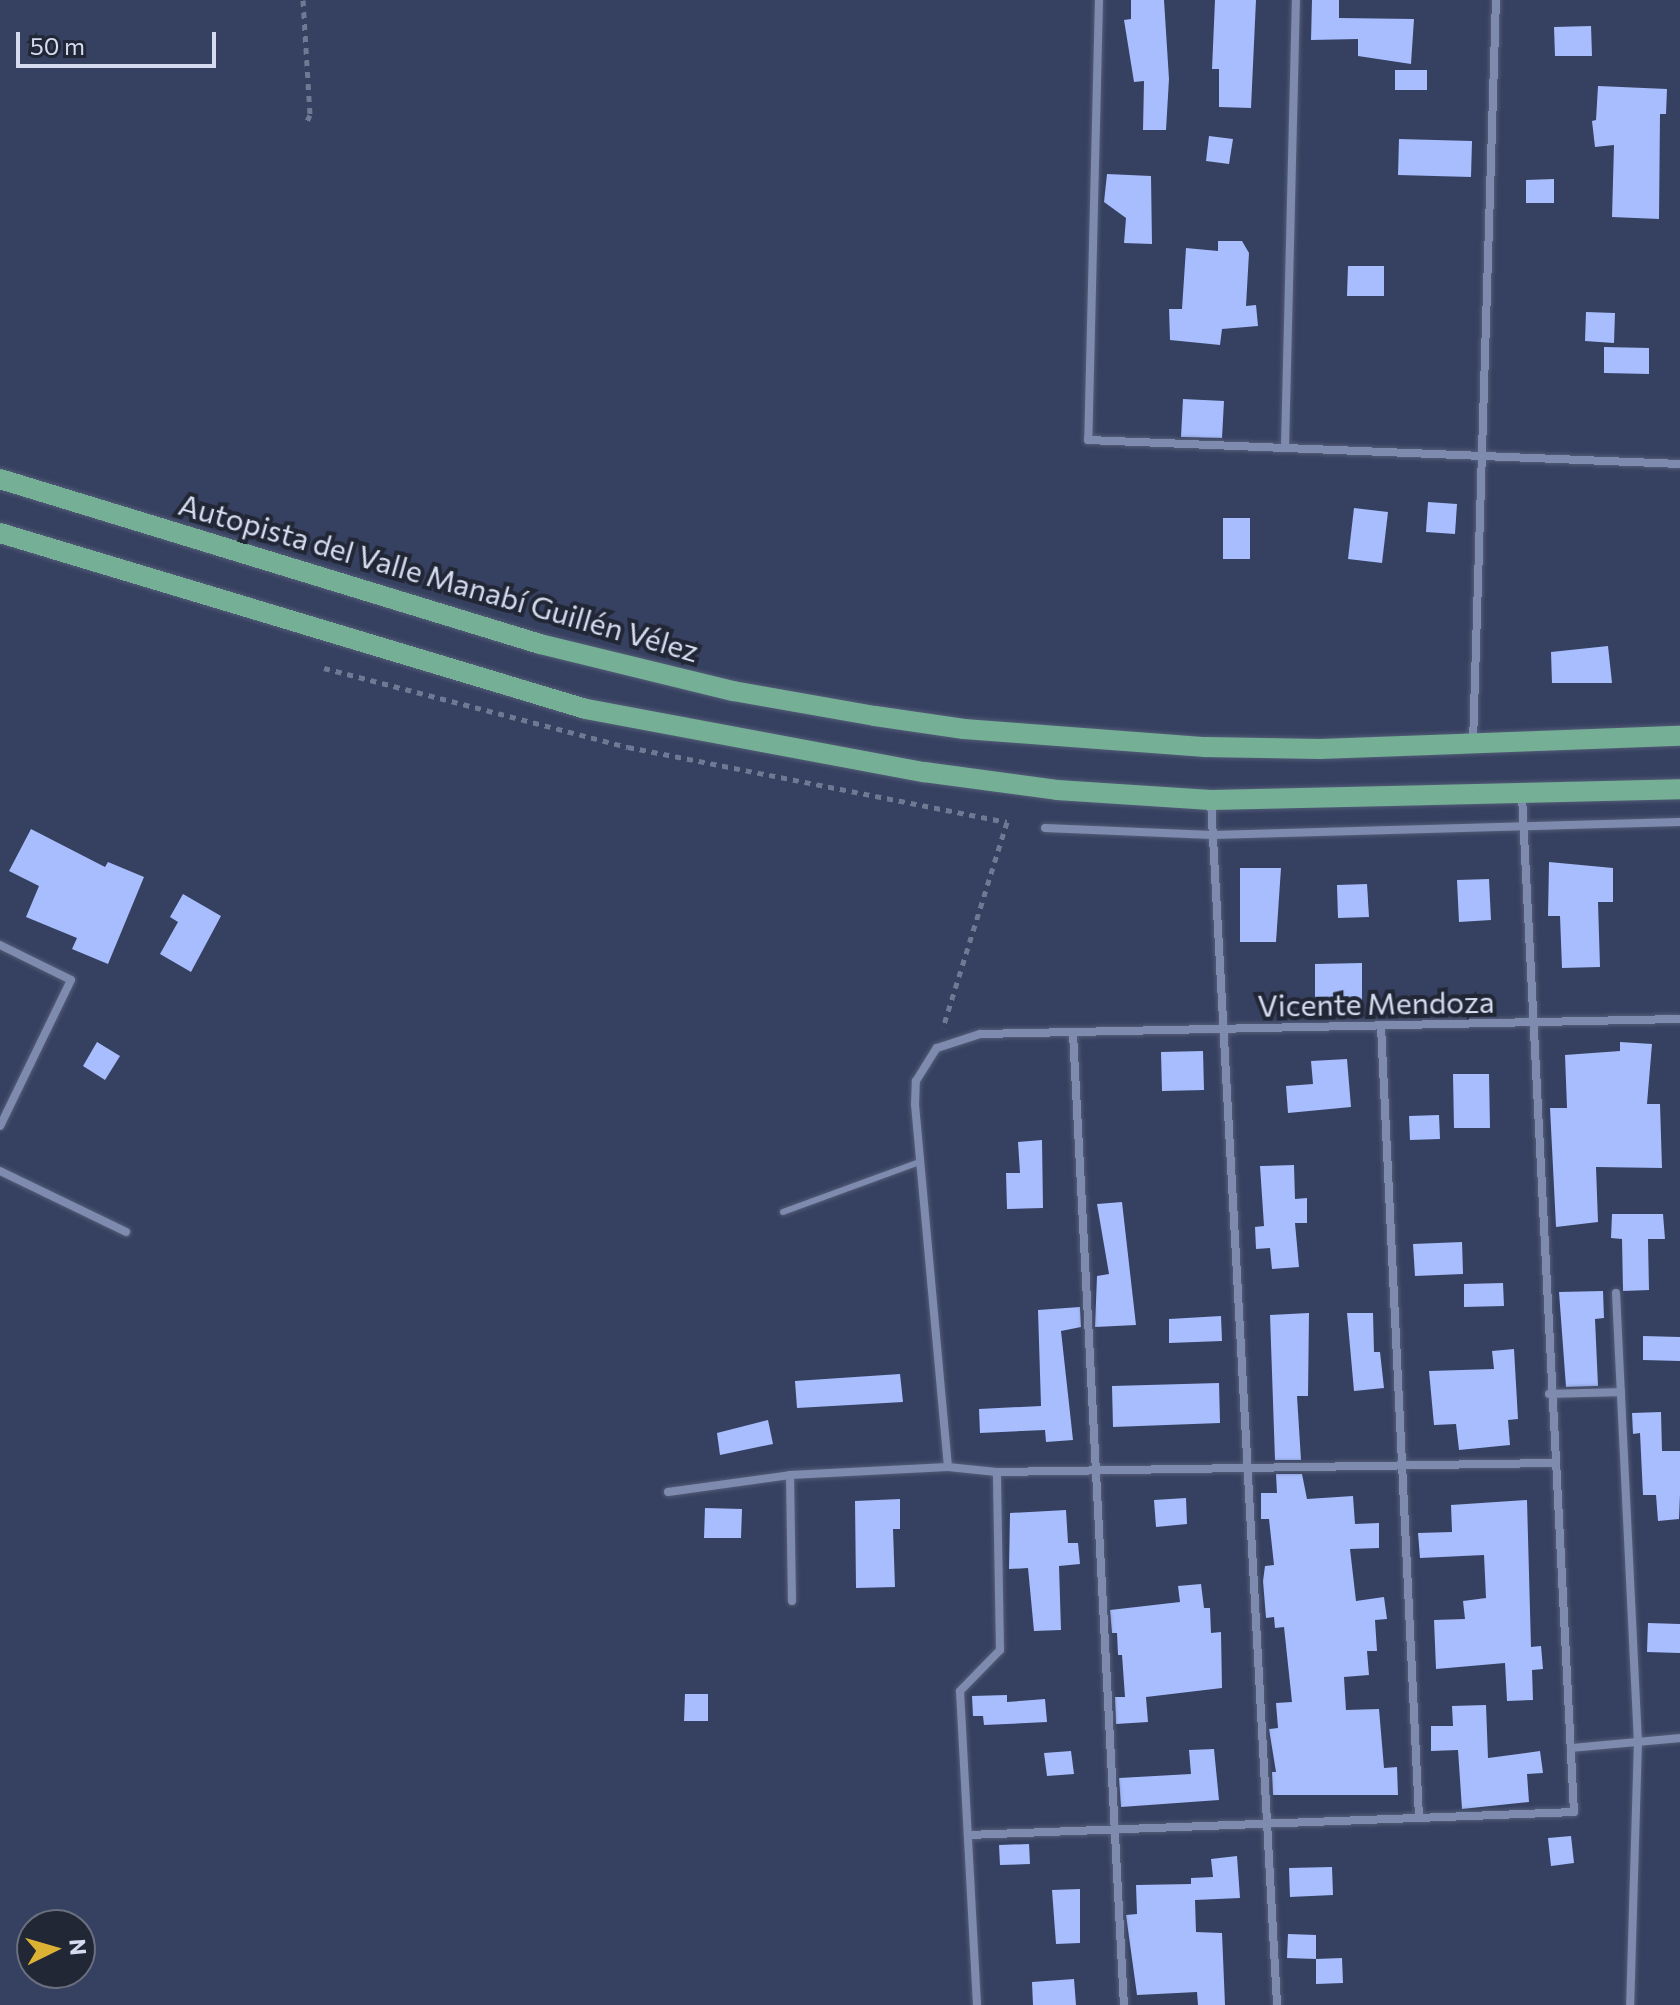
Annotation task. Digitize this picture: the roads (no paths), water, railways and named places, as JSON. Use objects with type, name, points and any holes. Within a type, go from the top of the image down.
[{"type":"main road","name":"Autopista del Valle Manabí Guillén Vélez","points":[[0,479],[466,623],[626,667],[787,701],[964,729],[1075,740],[1320,749],[1680,736]]},
{"type":"main road","points":[[0,533],[586,709],[924,772],[1057,790],[1211,800],[1680,789]]},
{"type":"street","points":[[1099,0],[1088,440],[1680,464]]},
{"type":"street","points":[[1285,447],[1296,0]]},
{"type":"street","points":[[1473,744],[1496,0]]},
{"type":"street","points":[[968,1835],[1574,1812],[1530,1023],[1522,795]]},
{"type":"street","points":[[1211,800],[1277,2005]]},
{"type":"street","points":[[1045,828],[1212,835],[1680,822]]},
{"type":"street","points":[[0,945],[71,980],[0,1126]]},
{"type":"street","name":"Vicente Mendoza","points":[[920,1162],[916,1081],[937,1048],[980,1034],[1680,1019]]},
{"type":"street","points":[[1381,1026],[1419,1816]]},
{"type":"street","points":[[1073,1033],[1124,2005]]},
{"type":"street","points":[[920,1162],[948,1467]]},
{"type":"street","points":[[0,1171],[126,1232]]},
{"type":"street","points":[[1616,1293],[1638,1741],[1630,2005]]},
{"type":"street","points":[[1549,1394],[1621,1392]]},
{"type":"street","points":[[668,1492],[790,1475],[948,1467],[997,1472],[1553,1463]]},
{"type":"street","points":[[977,2005],[960,1691],[1000,1650],[997,1472]]},
{"type":"street","points":[[790,1475],[792,1601]]},
{"type":"street","points":[[1571,1748],[1680,1738]]},
{"type":"lane","points":[[783,1212],[920,1162]]}]
